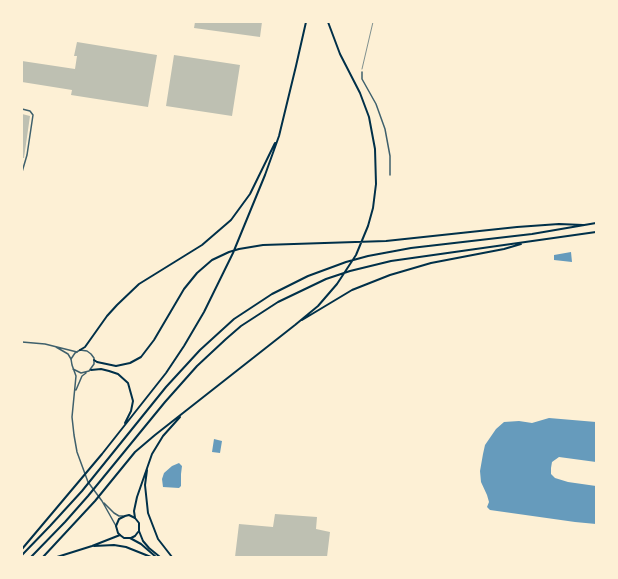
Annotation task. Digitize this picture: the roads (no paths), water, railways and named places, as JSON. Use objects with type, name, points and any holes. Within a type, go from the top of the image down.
[{"type":"main road","points":[[22,549],[123,428],[176,360],[204,312],[233,253],[265,175],[278,136],[306,22]]},
{"type":"main road","points":[[43,557],[87,510],[135,452],[318,306],[338,284],[356,255],[368,226],[376,184],[376,161],[369,117],[360,93],[340,54],[328,22]]},
{"type":"main road","points":[[80,350],[85,347],[117,305],[139,284],[202,245],[230,220],[250,194],[278,136]]},
{"type":"main road","points":[[22,555],[82,491],[166,387],[200,350],[234,319],[272,294],[318,272],[368,256],[411,248],[506,237],[596,223]]},
{"type":"main road","points":[[94,360],[116,366],[130,363],[141,357],[154,340],[190,281],[206,265],[219,256],[248,246],[386,241],[559,224],[588,225]]},
{"type":"main road","points":[[31,557],[88,496],[165,402],[197,366],[226,339],[257,314],[283,299],[309,286],[350,271],[412,257],[596,232]]},
{"type":"main road","points":[[295,325],[339,297],[363,284],[431,263],[504,249],[529,242]]},
{"type":"main road","points":[[91,370],[101,369],[118,374],[130,387],[133,401],[131,411],[123,428]]},
{"type":"main road","points":[[160,557],[143,541],[139,531],[139,523],[135,518],[134,511],[142,480],[152,454],[163,436],[185,412]]},
{"type":"main road","points":[[148,465],[145,485],[148,514],[158,539],[172,557]]},
{"type":"main road","points":[[135,518],[132,516],[125,516],[119,519],[116,526],[118,533],[124,538],[130,538],[135,536],[139,531]]},
{"type":"main road","points":[[57,557],[120,535]]},
{"type":"main road","points":[[130,538],[141,544],[156,557]]},
{"type":"main road","points":[[92,546],[106,545],[126,547],[151,557]]},
{"type":"street","points":[[362,72],[362,79],[376,104],[385,129],[390,156],[390,175]]},
{"type":"street","points":[[22,109],[30,111],[33,115],[27,155],[22,172]]},
{"type":"street","points":[[22,342],[54,346],[77,352]]},
{"type":"street","points":[[54,346],[68,354],[76,376],[72,417],[74,435],[81,466],[88,482],[102,501],[116,526]]},
{"type":"street","points":[[71,360],[73,355],[80,350],[89,352],[93,356],[94,360],[94,366],[82,376],[75,392]]},
{"type":"street","points":[[74,369],[79,373],[86,373]]},
{"type":"street","points":[[102,501],[114,513],[119,516],[125,516]]},
{"type":"water","points":[[571,252],[572,262],[554,260],[554,255]]},
{"type":"water","points":[[549,418],[596,422],[596,462],[559,457],[552,462],[551,474],[555,478],[568,482],[596,486],[596,524],[490,510],[487,507],[489,502],[481,482],[480,471],[485,445],[496,429],[504,422],[519,421],[532,423]]},
{"type":"water","points":[[214,439],[222,441],[220,453],[212,452]]},
{"type":"water","points":[[179,463],[182,466],[181,486],[179,488],[163,487],[162,479],[164,473],[172,466]]}]
